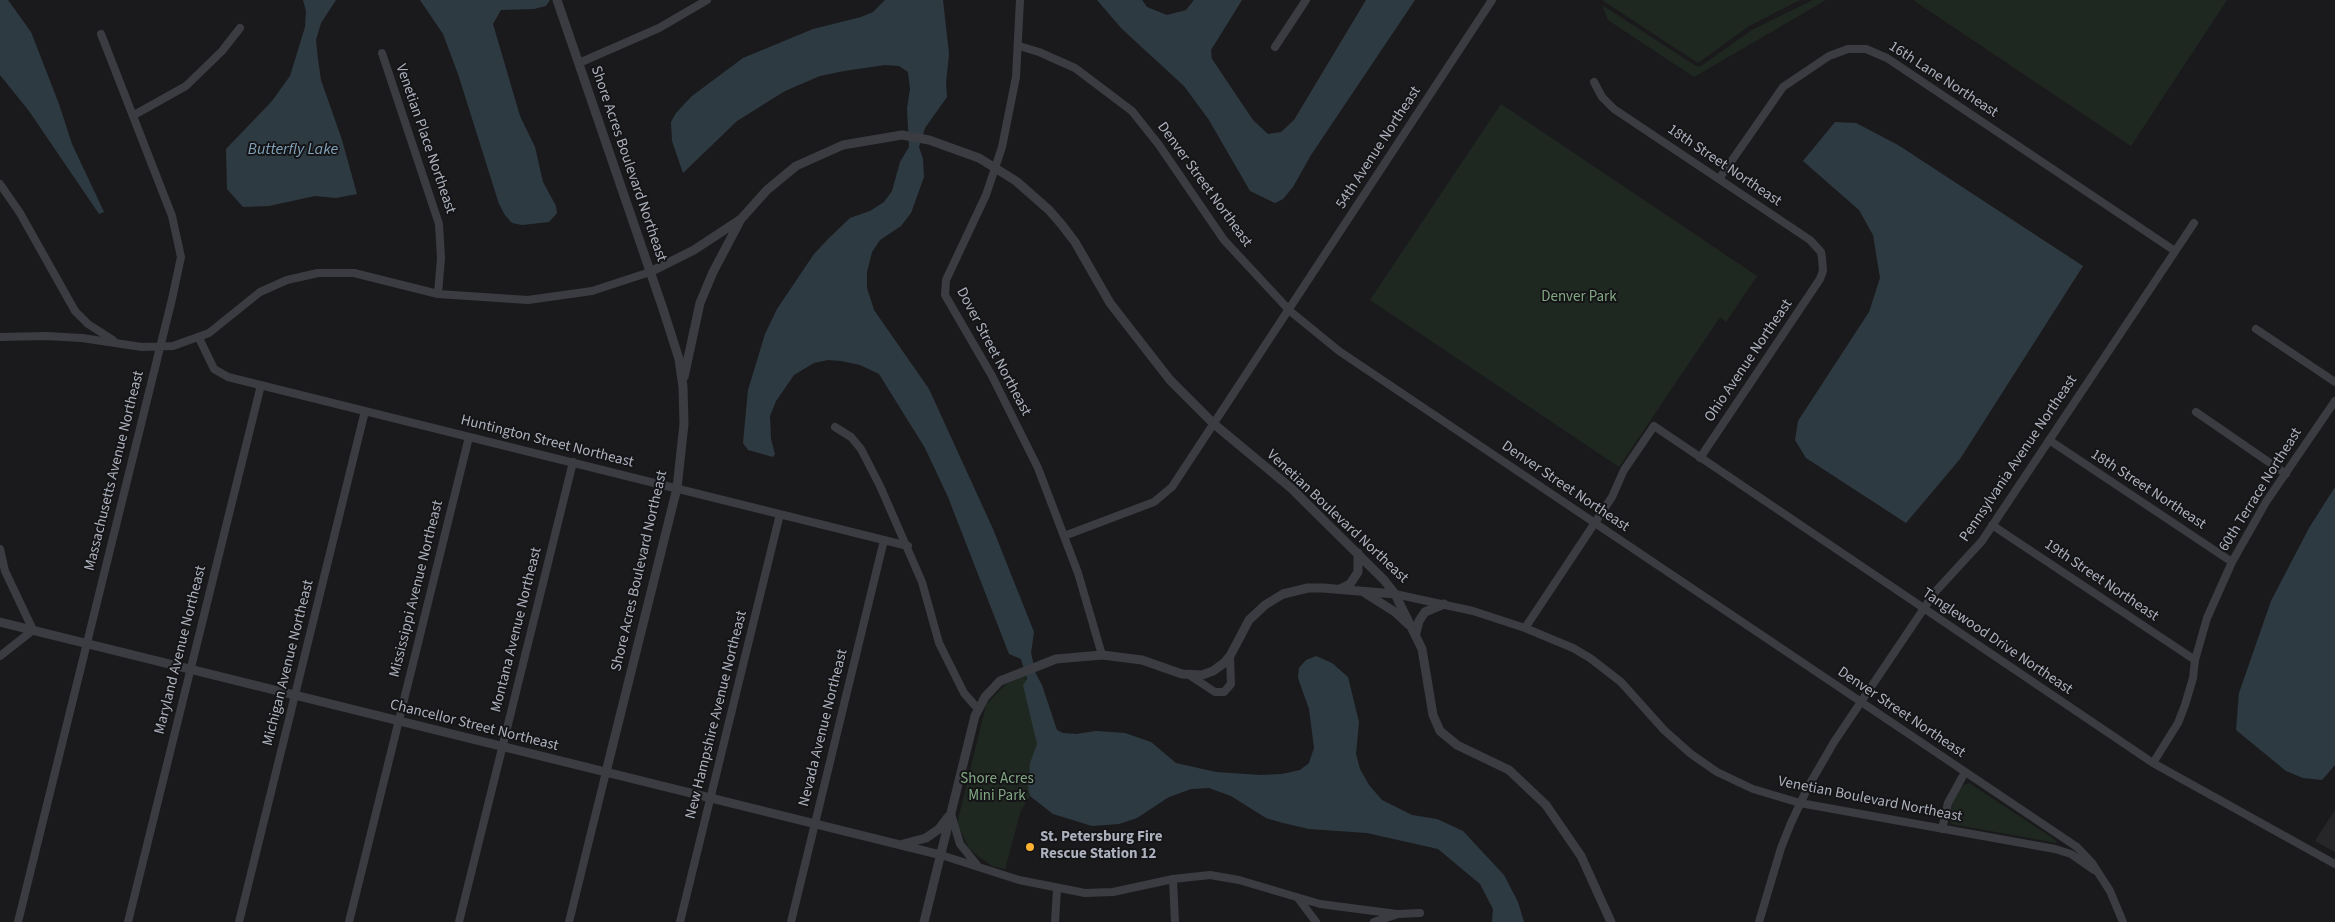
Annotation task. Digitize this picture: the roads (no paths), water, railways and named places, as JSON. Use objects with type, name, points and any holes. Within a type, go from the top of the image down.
[{"type":"street","name":"Shore Acres Boulevard Northeast","points":[[558,0],[679,360],[683,387],[684,424],[676,488],[569,922]]},
{"type":"street","points":[[580,64],[659,28],[707,0]]},
{"type":"street","name":"Dover Street Northeast","points":[[1020,0],[1013,101],[996,168],[973,226],[946,280],[944,295],[971,339],[1017,424],[1038,468],[1064,536],[1102,655]]},
{"type":"street","points":[[1275,47],[1306,0]]},
{"type":"street","name":"54th Avenue Northeast","points":[[1064,536],[1161,498],[1179,478],[1492,0]]},
{"type":"street","points":[[134,115],[186,86],[222,51],[240,28]]},
{"type":"street","name":"Massachusetts Avenue Northeast","points":[[18,922],[179,270],[180,245],[172,216],[101,34]]},
{"type":"street","name":"Denver Street Northeast","points":[[1018,46],[1039,52],[1075,68],[1132,111],[1159,145],[1224,240],[1290,311],[1339,352],[2077,847],[2099,874],[2118,906],[2123,922]]},
{"type":"street","name":"16th Lane Northeast","points":[[1719,179],[1783,87],[1830,56],[1848,48],[1866,49],[1887,58],[2175,251]]},
{"type":"street","name":"Venetian Place Northeast","points":[[382,53],[439,224],[442,258],[438,294]]},
{"type":"street","name":"18th Street Northeast","points":[[1594,82],[1602,97],[1614,109],[1816,246],[1822,258],[1823,271],[1820,279]]},
{"type":"street","name":"Venetian Boulevard Northeast","points":[[683,387],[687,357],[700,303],[713,272],[741,219],[767,190],[796,166],[843,145],[902,135],[929,140],[958,149],[996,168],[1022,186],[1056,217],[1075,242],[1110,303],[1133,335],[1170,380],[1214,424],[1292,488],[1358,553],[1395,594],[1444,604],[1525,628],[1573,648],[1606,669],[1621,682],[1664,730],[1704,763],[1736,782],[1771,796],[1800,803],[2055,849],[2077,858],[2099,874]]},
{"type":"street","points":[[0,184],[20,213],[75,311],[88,324],[115,342]]},
{"type":"street","name":"Venetian Boulevard Northeast","points":[[0,337],[46,336],[159,348],[174,346],[199,338],[216,328],[254,296],[273,285],[301,275],[335,272],[354,273],[438,294],[502,300],[558,297],[612,286],[650,272],[694,250],[741,219]]},
{"type":"street","name":"Pennsylvania Avenue Northeast","points":[[1759,922],[1780,848],[1800,803],[1826,756],[1946,577],[1970,556],[1992,525],[2194,223]]},
{"type":"street","name":"Ohio Avenue Northeast","points":[[1700,458],[1820,279]]},
{"type":"street","points":[[2256,329],[2335,382]]},
{"type":"street","name":"Huntington Street Northeast","points":[[199,338],[210,363],[219,373],[908,546]]},
{"type":"street","name":"Maryland Avenue Northeast","points":[[128,922],[261,385]]},
{"type":"street","name":"60th Terrace Northeast","points":[[2153,763],[2178,722],[2185,705],[2193,678],[2194,660],[2207,618],[2232,562],[2266,502],[2335,401]]},
{"type":"street","name":"Michigan Avenue Northeast","points":[[239,922],[366,411]]},
{"type":"street","points":[[2196,412],[2286,474]]},
{"type":"street","name":"Tanglewood Drive Northeast","points":[[1594,524],[1612,498],[1624,470],[1654,426],[1923,610],[2153,763],[2335,864]]},
{"type":"street","points":[[835,427],[851,437],[861,448],[908,546],[939,643],[964,693],[978,709]]},
{"type":"street","name":"Mississippi Avenue Northeast","points":[[349,922],[469,436]]},
{"type":"street","name":"18th Street Northeast","points":[[2049,440],[2232,562]]},
{"type":"street","name":"Montana Avenue Northeast","points":[[459,922],[573,462]]},
{"type":"street","name":"New Hampshire Avenue Northeast","points":[[680,922],[780,514]]},
{"type":"street","points":[[1525,628],[1594,524]]},
{"type":"street","name":"19th Street Northeast","points":[[1992,525],[2194,660]]},
{"type":"street","name":"Nevada Avenue Northeast","points":[[790,922],[884,540]]},
{"type":"street","points":[[0,550],[5,571],[33,630],[0,656]]},
{"type":"street","points":[[1342,588],[1350,584],[1358,572],[1358,553]]},
{"type":"street","points":[[924,922],[978,709],[985,697],[1000,681],[1040,664],[1074,656],[1102,655],[1142,660],[1189,675],[1202,675],[1214,671],[1230,656],[1249,620],[1275,598],[1293,590],[1342,588],[1395,594],[1416,633],[1426,664],[1433,715],[1440,731],[1457,745],[1509,770],[1546,805],[1574,842],[1611,922]]},
{"type":"street","points":[[1360,590],[1395,612],[1416,633]]},
{"type":"street","points":[[1416,633],[1419,621],[1425,612],[1444,604]]},
{"type":"street","name":"Chancellor Street Northeast","points":[[0,622],[941,855]]},
{"type":"street","points":[[1189,675],[1210,690],[1220,693],[1224,692],[1231,684],[1230,656]]},
{"type":"street","points":[[1942,829],[1944,813],[1952,793],[1965,772]]},
{"type":"street","points":[[897,844],[926,838],[939,828],[951,813]]},
{"type":"street","points":[[951,813],[960,844],[979,867]]},
{"type":"street","points":[[941,855],[1019,880],[1085,893],[1113,892],[1173,879],[1210,875],[1240,880],[1298,898],[1337,907],[1397,914],[1420,913]]},
{"type":"street","points":[[1173,879],[1175,922]]},
{"type":"street","points":[[1055,922],[1057,889]]},
{"type":"street","points":[[1298,898],[1316,922]]},
{"type":"street","points":[[1374,922],[1397,914]]},
{"type":"water","points":[[0,0],[8,0],[31,32],[59,104],[72,144],[104,212],[99,214],[29,111],[0,75]]},
{"type":"water","name":"Butterfly Lake","points":[[303,0],[336,0],[321,23],[316,40],[318,59],[321,80],[342,140],[357,194],[336,198],[315,196],[269,206],[243,207],[227,189],[226,149],[272,101],[290,76],[305,27],[306,11]]},
{"type":"water","points":[[420,0],[550,0],[546,6],[534,9],[501,10],[493,24],[520,116],[535,147],[543,182],[556,206],[557,213],[549,222],[522,225],[512,223],[505,215],[499,204],[458,74],[443,34]]},
{"type":"water","points":[[885,0],[943,0],[949,54],[946,83],[947,97],[925,128],[919,147],[923,159],[924,177],[911,213],[901,226],[880,240],[872,252],[867,272],[867,288],[874,310],[929,389],[993,529],[1034,632],[1031,653],[1036,674],[1042,685],[1057,730],[1063,733],[1076,734],[1096,731],[1125,733],[1151,742],[1176,763],[1216,772],[1260,775],[1282,774],[1300,770],[1309,763],[1314,748],[1309,709],[1298,678],[1299,668],[1306,660],[1316,656],[1332,663],[1348,677],[1359,722],[1356,754],[1360,769],[1369,785],[1382,800],[1412,815],[1437,819],[1463,831],[1504,875],[1518,902],[1524,922],[1492,922],[1493,909],[1480,884],[1438,849],[1367,833],[1309,829],[1283,823],[1266,818],[1231,796],[1209,788],[1191,789],[1169,797],[1137,818],[1119,824],[1092,826],[1053,814],[1030,796],[1028,787],[1030,763],[1037,744],[1023,685],[1027,679],[1021,659],[1009,654],[948,497],[925,448],[879,374],[860,365],[841,361],[828,360],[814,363],[794,375],[776,401],[770,416],[771,439],[775,454],[773,457],[748,450],[743,443],[748,390],[765,334],[777,309],[814,254],[829,238],[850,218],[870,211],[884,202],[892,191],[900,162],[909,147],[907,108],[910,89],[908,72],[899,66],[885,65],[844,71],[820,76],[785,91],[737,121],[683,173],[672,141],[671,122],[676,113],[692,96],[743,58],[813,29],[861,17],[873,12]]},
{"type":"water","points":[[1097,0],[1142,0],[1147,7],[1167,15],[1186,10],[1194,0],[1242,0],[1211,50],[1212,59],[1253,120],[1268,134],[1281,132],[1294,120],[1366,0],[1415,0],[1311,155],[1293,187],[1283,199],[1275,203],[1250,191],[1209,120],[1184,86],[1122,29]]},
{"type":"water","points":[[1835,122],[1856,123],[1898,145],[2083,266],[1960,459],[1906,523],[1806,458],[1795,440],[1798,421],[1869,312],[1880,278],[1873,235],[1859,210],[1803,161]]},
{"type":"water","points":[[2335,487],[2335,765],[2322,780],[2303,778],[2286,771],[2236,730],[2239,693],[2271,601],[2309,528]]},
{"type":"place","name":"St. Petersburg Fire Rescue Station 12","points":[[1030,847]]},
{"type":"park label","name":"Denver Park","points":[[1579,298]]},
{"type":"park label","name":"Shore Acres Mini Park","points":[[997,788]]}]
